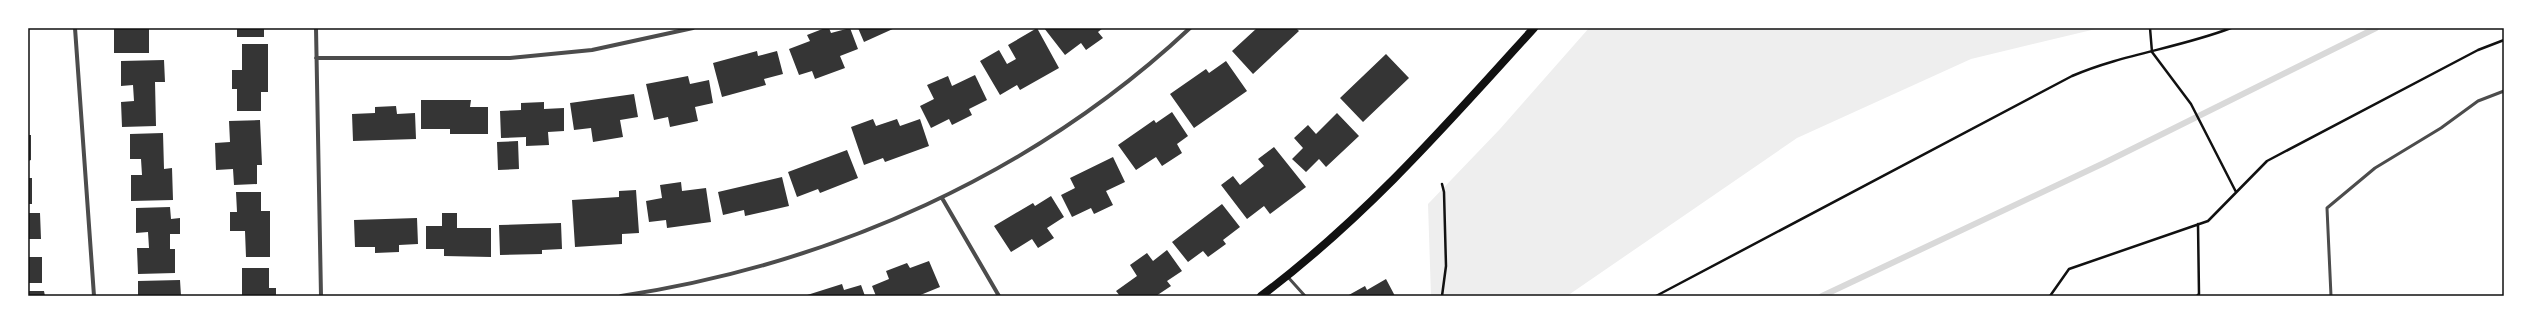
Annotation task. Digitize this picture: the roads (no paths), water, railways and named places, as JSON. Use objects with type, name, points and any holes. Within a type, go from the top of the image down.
[{"type":"main road","points":[[1261,296],[1287,276],[1352,220],[1428,146],[1534,28]]},
{"type":"street","points":[[75,28],[94,296]]},
{"type":"street","points":[[316,28],[321,296]]},
{"type":"street","points":[[316,58],[510,58],[592,50],[693,28]]},
{"type":"street","points":[[622,296],[733,275],[802,255],[875,228],[942,198],[1021,155],[1096,106],[1166,50],[1190,28]]},
{"type":"street","points":[[942,198],[999,296]]},
{"type":"lane","points":[[2331,296],[2327,208],[2376,168],[2442,128],[2478,101],[2504,92]]},
{"type":"lane","points":[[1287,276],[1305,296]]},
{"type":"waterway","points":[[1822,296],[2104,163],[2376,28]]}]
